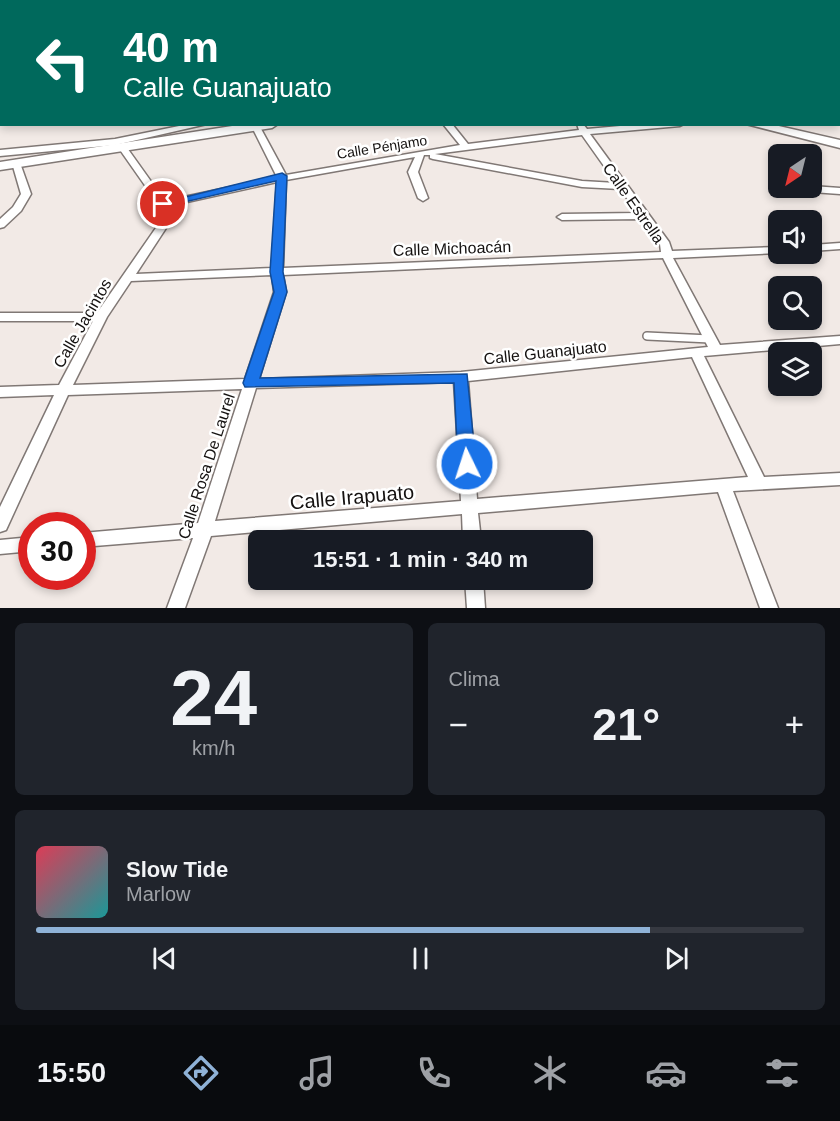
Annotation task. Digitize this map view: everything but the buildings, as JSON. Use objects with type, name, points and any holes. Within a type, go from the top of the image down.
[{"type":"street","points":[[0,166],[122,147],[202,129],[261,126]]},
{"type":"street","points":[[449,126],[466,147]]},
{"type":"street","name":"Calle Pénjamo","points":[[163,204],[282,176],[422,155],[581,127],[614,126]]},
{"type":"street","points":[[767,126],[790,129],[840,144]]},
{"type":"street","points":[[256,127],[282,176]]},
{"type":"street","name":"Calle Estrella","points":[[581,127],[665,244],[667,256],[713,344]]},
{"type":"street","points":[[0,153],[146,140]]},
{"type":"street","points":[[122,147],[163,204]]},
{"type":"street","points":[[423,198],[413,172],[422,155],[582,184],[624,186]]},
{"type":"street","points":[[0,225],[17,209],[26,194],[16,163]]},
{"type":"street","name":"Calle Rosa De Laurel","points":[[176,608],[204,531],[280,292],[277,272],[282,176]]},
{"type":"street","points":[[822,190],[840,191]]},
{"type":"street","name":"Calle Jacintos","points":[[0,525],[63,390],[101,317],[165,222],[166,212],[163,204]]},
{"type":"street","points":[[562,217],[645,216]]},
{"type":"street","points":[[822,247],[840,246]]},
{"type":"street","name":"Calle Michoacán","points":[[126,278],[768,251]]},
{"type":"street","points":[[0,317],[101,317]]},
{"type":"street","name":"Calle Guanajuato","points":[[0,392],[461,377],[696,352],[713,344],[840,340]]},
{"type":"street","points":[[696,352],[759,483]]},
{"type":"street","points":[[461,377],[471,530]]},
{"type":"street","name":"Calle Irapuato","points":[[96,539],[759,483],[840,479]]},
{"type":"street","points":[[723,486],[769,608]]},
{"type":"street","points":[[0,547],[18,545]]},
{"type":"street","points":[[475,590],[476,608]]},
{"type":"lane","points":[[647,336],[713,344]]},
{"type":"route","points":[[163,204],[282,176],[277,272],[280,292],[250,383],[461,377],[467,464]]}]
